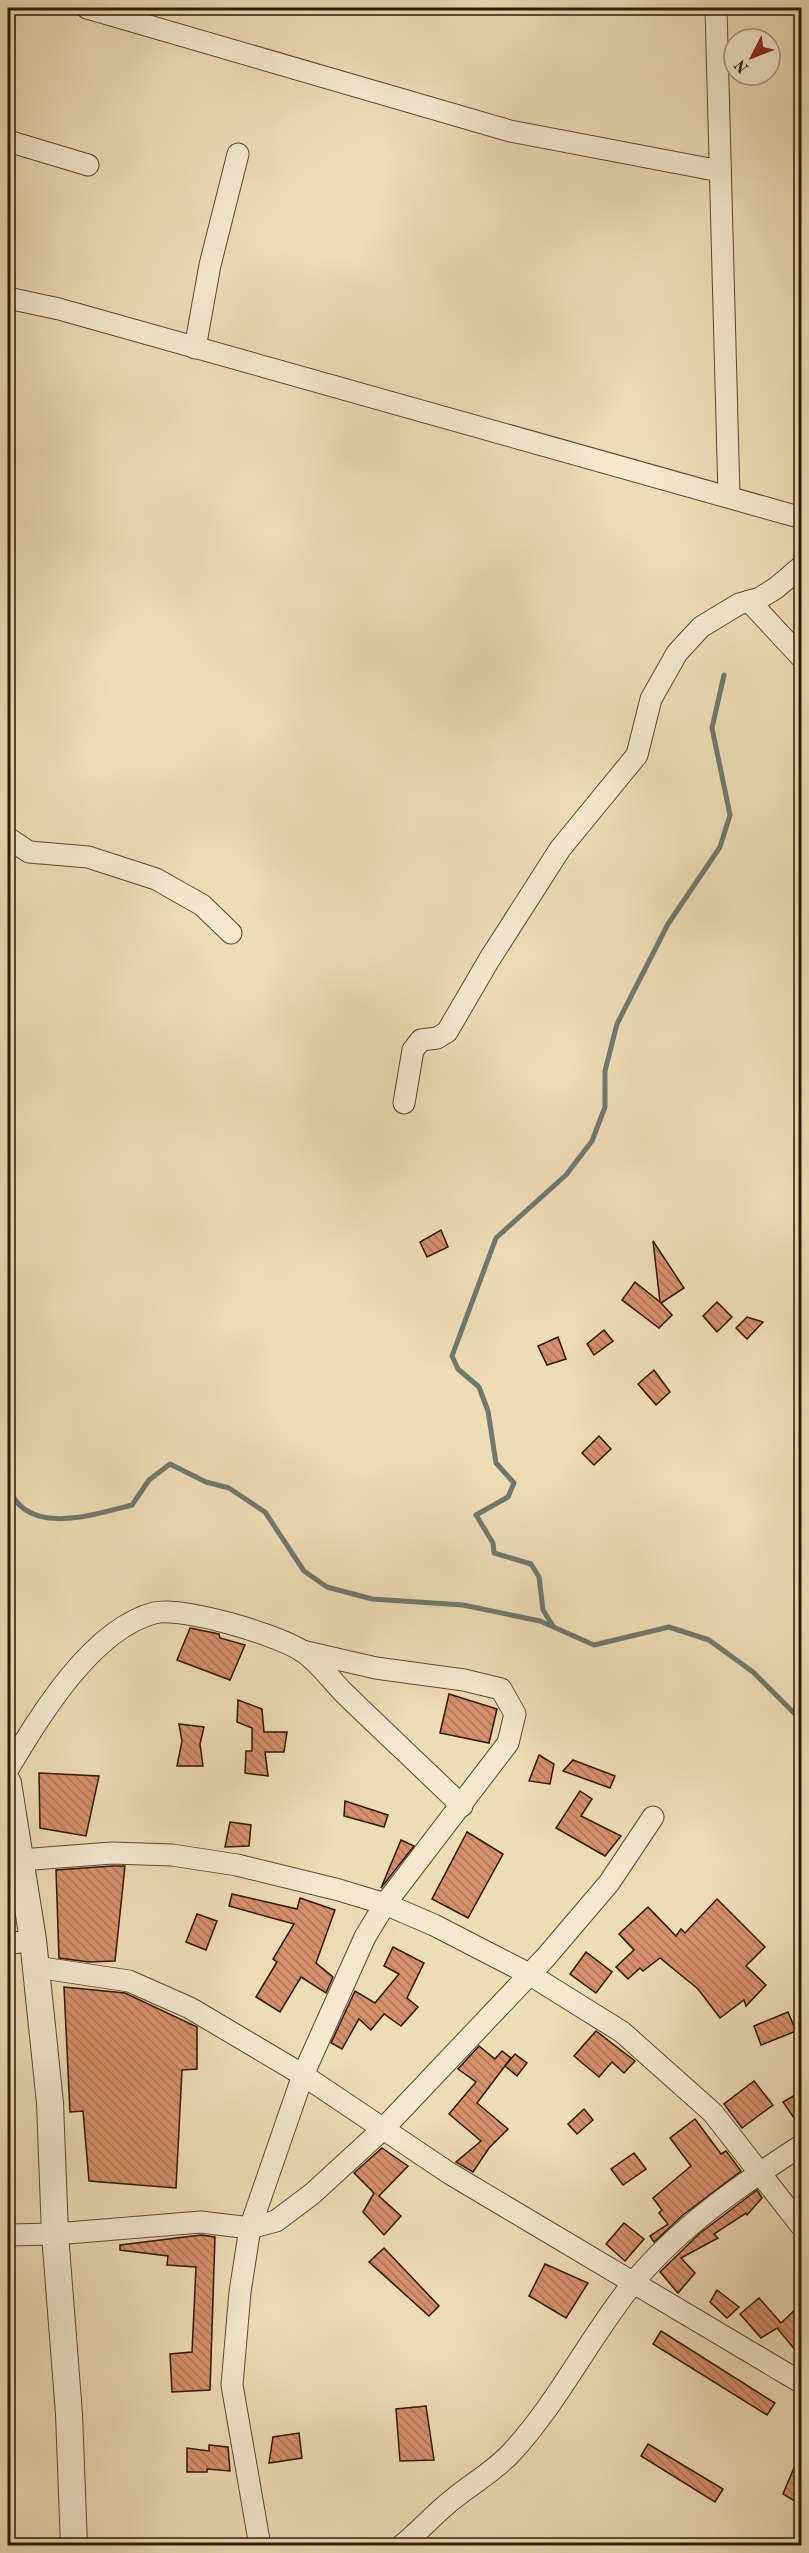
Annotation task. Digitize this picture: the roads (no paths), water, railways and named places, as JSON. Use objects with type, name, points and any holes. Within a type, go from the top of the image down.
[{"type":"street","points":[[87,8],[510,132],[720,171]]},
{"type":"street","points":[[716,8],[729,496]]},
{"type":"street","points":[[8,141],[88,165]]},
{"type":"street","points":[[195,348],[210,265],[237,154]]},
{"type":"street","points":[[8,298],[59,309],[801,518]]},
{"type":"street","points":[[404,1103],[412,1050],[421,1040],[437,1038],[447,1032],[489,960],[560,849],[637,755],[651,699],[677,653],[701,627],[739,604],[776,588],[801,566]]},
{"type":"street","points":[[749,601],[801,658]]},
{"type":"street","points":[[8,838],[29,852],[88,857],[156,879],[202,905],[231,933]]},
{"type":"street","points":[[8,1769],[40,1715],[92,1652],[128,1626],[155,1613],[182,1612],[235,1625],[302,1651],[376,1668],[464,1680],[501,1689],[515,1714],[508,1743],[385,1904],[365,1936],[303,2075],[250,2228],[240,2292],[232,2385],[260,2546]]},
{"type":"street","points":[[302,1651],[462,1806]]},
{"type":"street","points":[[8,1783],[33,1940],[50,2103],[55,2234],[69,2414],[74,2546]]},
{"type":"street","points":[[8,2235],[55,2234],[201,2222],[250,2228],[276,2221],[312,2194],[384,2128],[585,1914],[653,1817]]},
{"type":"street","points":[[20,1860],[112,1852],[172,1855],[237,1865],[339,1890],[385,1904],[434,1925],[529,1974],[622,2032],[713,2113],[801,2227]]},
{"type":"street","points":[[8,1944],[33,1940]]},
{"type":"street","points":[[36,1967],[110,1977],[150,1988],[190,2008],[303,2075],[449,2173],[801,2383]]},
{"type":"street","points":[[401,2546],[453,2499],[511,2453],[542,2414],[634,2282],[682,2233],[758,2173],[801,2145]]},
{"type":"waterway","points":[[553,1626],[543,1610],[539,1577],[531,1564],[494,1553],[493,1543],[476,1515],[508,1497],[514,1483],[496,1463],[488,1411],[479,1387],[458,1369],[452,1356],[496,1238],[566,1175],[592,1141],[605,1107],[605,1071],[617,1024],[668,924],[720,847],[730,815],[712,728],[724,675]]},
{"type":"waterway","points":[[8,1485],[16,1501],[29,1512],[61,1519],[80,1517],[132,1505],[149,1480],[170,1464],[206,1482],[229,1488],[265,1512],[304,1571],[327,1587],[372,1599],[463,1605],[540,1621],[594,1645],[669,1627],[709,1640],[753,1672],[802,1721]]}]
